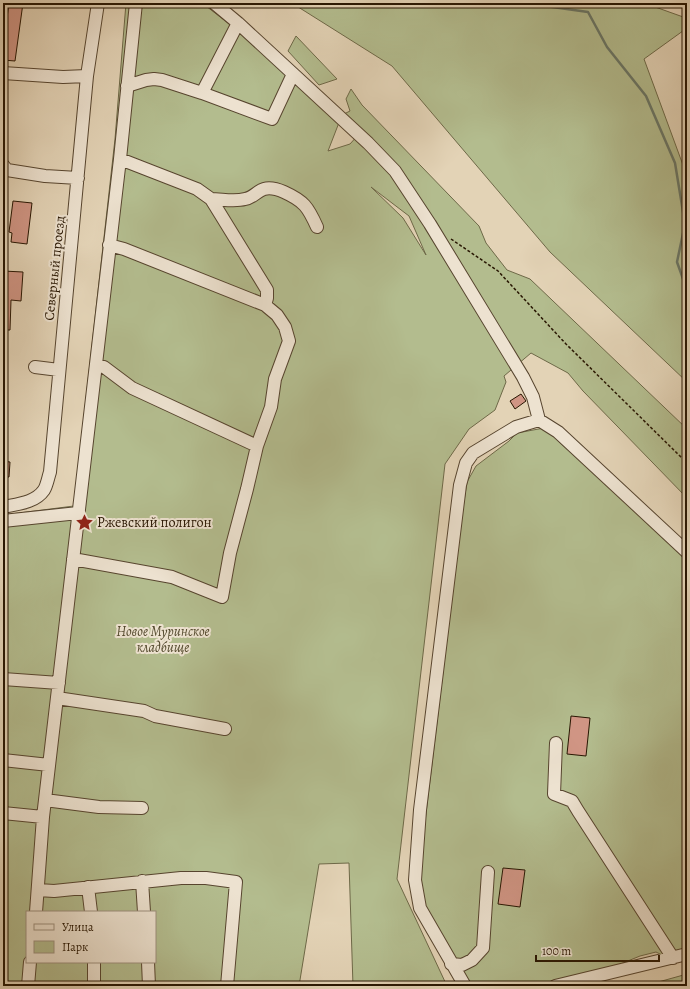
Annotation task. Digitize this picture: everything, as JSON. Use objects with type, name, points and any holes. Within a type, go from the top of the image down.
[{"type":"street","name":"Северный проезд","points":[[3,507],[32,500],[44,489],[50,472],[88,76],[98,3]]},
{"type":"street","points":[[36,911],[43,817],[120,159],[136,3]]},
{"type":"street","points":[[214,3],[238,23],[368,143],[394,172],[430,224],[523,377],[533,397],[539,420],[558,432],[687,552]]},
{"type":"street","points":[[202,93],[238,23]]},
{"type":"street","points":[[3,72],[63,78],[88,76]]},
{"type":"street","points":[[127,86],[154,79],[202,93],[272,119],[293,74]]},
{"type":"street","points":[[120,159],[197,189],[211,199],[266,290],[267,298],[265,305]]},
{"type":"street","points":[[3,165],[7,170],[45,176],[78,178]]},
{"type":"street","points":[[211,199],[245,200],[254,196],[261,190],[269,188],[278,189],[298,198],[306,206],[317,227]]},
{"type":"street","points":[[73,559],[172,577],[222,597],[230,553],[257,446],[271,407],[275,379],[289,341],[285,327],[277,315],[265,305],[124,249],[109,245]]},
{"type":"street","points":[[96,365],[104,367],[132,388],[257,446]]},
{"type":"street","points":[[35,366],[59,370]]},
{"type":"street","points":[[465,986],[420,908],[414,880],[420,810],[460,485],[466,463],[473,453],[516,427],[539,420]]},
{"type":"street","points":[[3,521],[78,513]]},
{"type":"street","points":[[3,679],[59,683]]},
{"type":"street","points":[[57,698],[144,712],[155,716],[225,729]]},
{"type":"street","points":[[556,743],[554,794],[572,801],[673,958]]},
{"type":"street","points":[[3,760],[49,765]]},
{"type":"street","points":[[45,800],[99,807],[142,808]]},
{"type":"street","points":[[3,813],[43,817]]},
{"type":"street","points":[[451,964],[462,965],[472,960],[483,948],[488,872]]},
{"type":"street","points":[[38,890],[54,891],[88,886],[181,878],[206,878],[236,882],[227,986]]},
{"type":"street","points":[[142,881],[144,911]]},
{"type":"street","points":[[88,886],[91,911]]},
{"type":"street","points":[[555,986],[687,954]]},
{"type":"street","points":[[28,986],[30,963]]},
{"type":"street","points":[[94,963],[94,986]]},
{"type":"street","points":[[148,963],[150,986]]},
{"type":"path","points":[[447,236],[498,271],[566,344],[687,463]]},
{"type":"green space","name":"Новое Муринское кладбище","points":[[126,3],[202,3],[232,26],[340,120],[328,151],[350,144],[359,134],[344,114],[350,111],[346,99],[351,89],[362,105],[479,226],[486,243],[507,270],[530,279],[687,429],[687,498],[583,391],[568,373],[531,353],[504,376],[506,382],[495,410],[469,429],[445,464],[397,879],[447,986],[353,986],[349,863],[319,864],[299,986],[20,986],[3,981],[3,515],[74,506],[115,139]],"holes":[[[371,187],[409,216],[426,255],[403,218]]]},
{"type":"green space","points":[[296,3],[644,3],[686,18],[687,28],[644,59],[687,176],[687,382],[550,252],[392,66],[295,5]]},
{"type":"green space","points":[[296,36],[337,79],[319,85],[288,51]]},
{"type":"green space","points":[[544,428],[687,558],[687,950],[664,956],[656,952],[640,956],[601,972],[536,986],[471,986],[422,902],[418,880],[462,514],[467,482],[476,466],[509,441],[517,433]]},
{"type":"green space","points":[[687,974],[687,986],[644,986]]},
{"type":"building","points":[[9,3],[23,3],[15,61],[3,60],[3,47]]},
{"type":"building","points":[[13,201],[32,203],[27,244],[11,242],[12,233],[9,232]]},
{"type":"building","points":[[3,271],[23,272],[21,301],[11,300],[10,330],[3,330]]},
{"type":"building","points":[[521,394],[526,401],[515,409],[510,401]]},
{"type":"building","points":[[3,461],[10,462],[9,477],[3,477]]},
{"type":"building","points":[[571,716],[590,718],[586,756],[567,754]]},
{"type":"building","points":[[503,868],[525,870],[520,907],[498,904]]},
{"type":"waterway","points":[[529,3],[588,12],[607,47],[646,96],[675,163],[685,224],[677,262],[687,290]]},
{"type":"place","name":"Ржевский полигон","points":[[84,522]]}]
